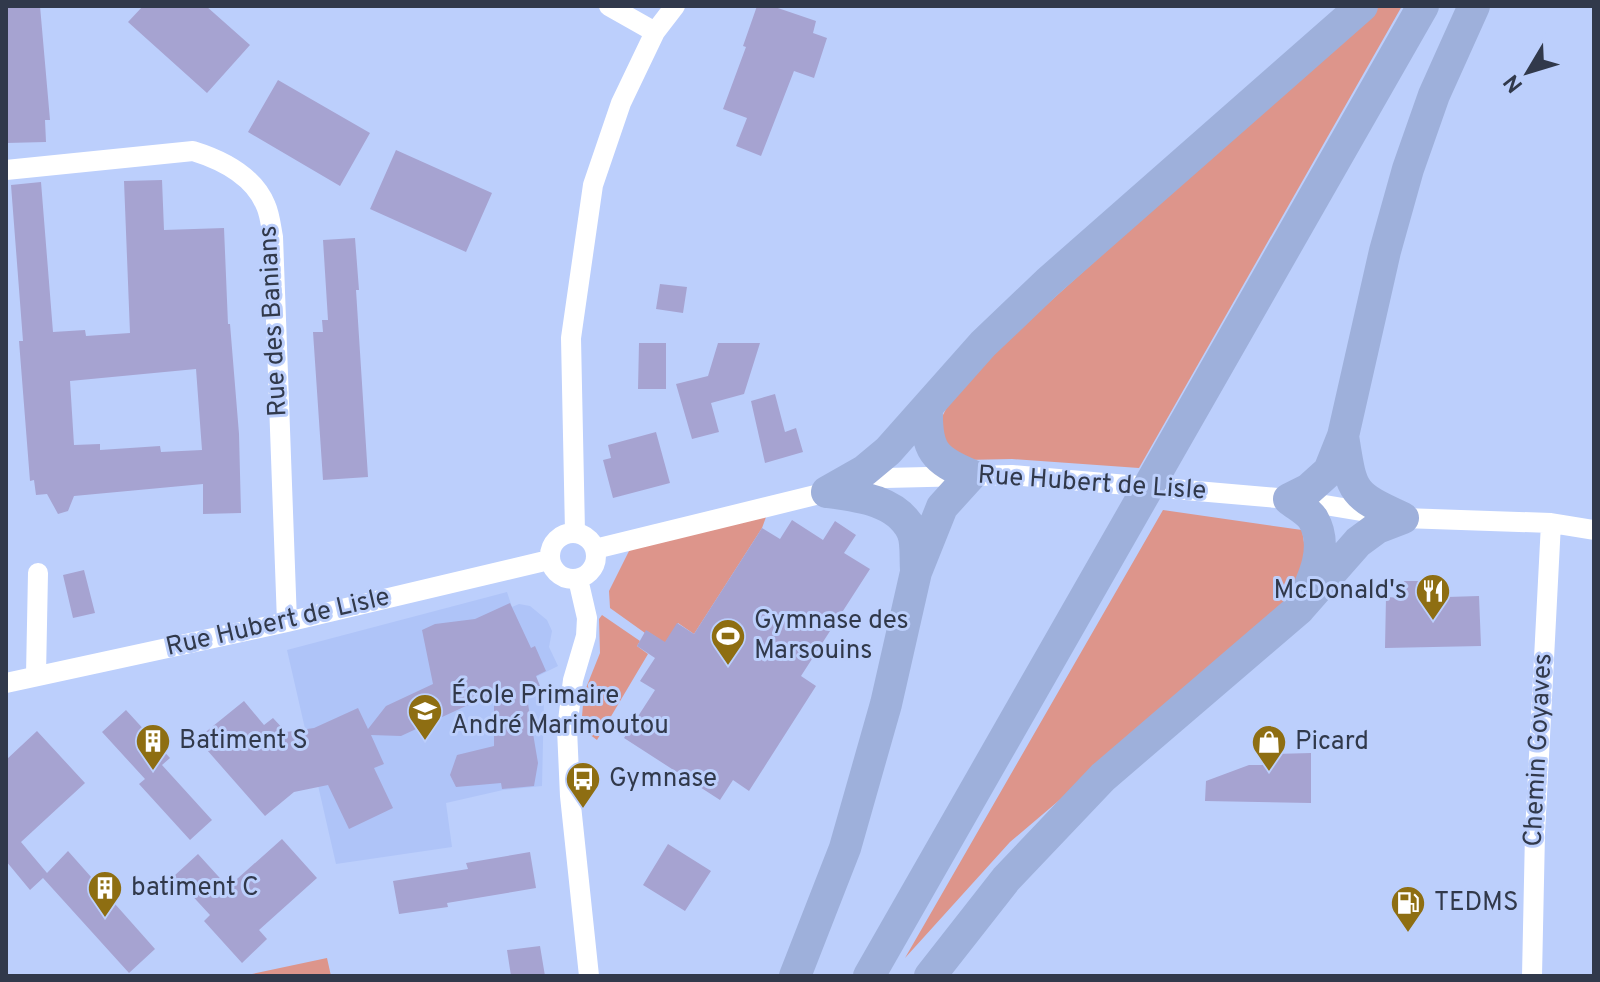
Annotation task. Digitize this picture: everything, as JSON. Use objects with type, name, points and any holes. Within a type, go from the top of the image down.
[{"type":"highway","points":[[827,492],[864,471],[888,451],[983,344],[1048,282],[1362,6]]},
{"type":"highway","points":[[871,973],[1423,6]]},
{"type":"highway","points":[[1299,609],[1316,574],[1321,539],[1312,516],[1289,499],[1309,489],[1329,471],[1343,436],[1385,251],[1408,169],[1434,95],[1474,6]]},
{"type":"highway","points":[[795,976],[845,848],[886,704],[916,572],[942,507],[971,475],[948,466],[931,451],[926,431],[927,410]]},
{"type":"highway","points":[[1343,436],[1349,475],[1357,491],[1368,502],[1403,518]]},
{"type":"highway","points":[[827,492],[877,502],[899,513],[913,532],[916,572]]},
{"type":"highway","points":[[930,976],[1006,879],[1103,777],[1299,609],[1358,542],[1377,528],[1403,518]]},
{"type":"street","points":[[609,6],[655,32]]},
{"type":"street","points":[[575,532],[571,338],[593,185],[621,103],[655,32],[675,6]]},
{"type":"street","name":"Rue des Banians","points":[[6,170],[193,151],[219,159],[248,179],[266,205],[273,237],[287,622]]},
{"type":"street","name":"Rue Hubert de Lisle","points":[[595,549],[885,478],[971,475],[1042,477],[1289,499],[1403,518],[1551,523],[1594,530]]},
{"type":"street","name":"Chemin Goyaves","points":[[1532,976],[1535,833],[1551,523]]},
{"type":"street","points":[[575,532],[591,541],[595,549],[596,562],[589,573],[578,579],[565,579],[555,572],[549,560],[555,540],[564,534],[575,532]]},
{"type":"street","name":"Rue Hubert de Lisle","points":[[6,683],[287,622],[549,560]]},
{"type":"street","points":[[36,675],[38,573]]},
{"type":"street","points":[[578,579],[587,618],[586,636],[573,680],[567,729],[570,796],[589,976]]},
{"type":"shaded area","points":[[1378,6],[1402,6],[1139,468],[1012,459],[964,460],[946,456],[939,423],[954,393],[1013,335]]},
{"type":"shaded area","points":[[769,509],[762,528],[694,634],[678,623],[665,643],[610,608],[609,591],[631,547]]},
{"type":"shaded area","points":[[1163,510],[1302,530],[1306,555],[1287,607],[1010,842],[905,958]]},
{"type":"shaded area","name":"École Primaire André Marimoutou","points":[[507,592],[512,607],[519,604],[530,606],[547,620],[552,631],[549,647],[558,666],[536,677],[544,698],[542,786],[503,790],[446,803],[452,847],[336,864],[287,650]]},
{"type":"shaded area","points":[[602,615],[640,641],[637,646],[648,654],[597,740],[581,728],[584,693],[600,653],[599,619]]},
{"type":"shaded area","points":[[327,958],[331,976],[252,974]]},
{"type":"building","points":[[6,6],[40,6],[50,120],[45,120],[46,142],[6,143]]},
{"type":"building","points":[[143,6],[206,6],[250,45],[207,93],[128,22]]},
{"type":"building","points":[[757,6],[772,6],[816,21],[813,33],[827,38],[814,78],[794,71],[761,156],[736,146],[747,118],[723,109],[746,47],[743,46]]},
{"type":"building","points":[[278,80],[370,133],[340,186],[248,132]]},
{"type":"building","points":[[396,150],[492,193],[466,252],[370,209]]},
{"type":"building","points":[[162,180],[164,230],[224,228],[228,324],[239,434],[241,513],[203,514],[203,484],[74,496],[68,511],[58,514],[47,494],[36,495],[34,480],[30,481],[11,185],[41,182],[53,332],[85,330],[86,336],[130,333],[124,181]],"holes":[[[196,369],[202,450],[161,452],[160,446],[100,450],[100,444],[74,445],[70,381]]]},
{"type":"building","points":[[355,238],[368,477],[323,480],[313,332],[323,332],[322,320],[328,320],[323,240]]},
{"type":"building","points":[[660,284],[687,287],[683,313],[656,309]]},
{"type":"building","points":[[639,343],[666,343],[666,389],[638,389]]},
{"type":"building","points":[[718,343],[760,343],[744,394],[711,403],[719,432],[692,439],[676,384],[708,376]]},
{"type":"building","points":[[775,394],[785,432],[796,428],[803,452],[765,463],[751,401]]},
{"type":"building","points":[[656,432],[670,483],[613,498],[603,460],[611,458],[608,445]]},
{"type":"building","name":"Gymnase des Marsouins","points":[[792,520],[823,540],[835,521],[856,535],[844,553],[870,569],[801,676],[816,686],[749,791],[733,780],[720,800],[624,738],[655,690],[640,681],[655,658],[637,646],[646,630],[665,642],[677,623],[694,634],[762,528],[780,539]]},
{"type":"building","points":[[84,570],[95,613],[73,618],[63,575]]},
{"type":"building","name":"McDonald's","points":[[1404,581],[1446,581],[1447,597],[1479,596],[1481,646],[1385,648],[1386,597],[1403,598]]},
{"type":"building","points":[[510,603],[531,648],[535,646],[546,671],[536,676],[540,686],[526,692],[538,763],[534,786],[502,789],[501,783],[456,787],[450,775],[457,755],[494,746],[494,693],[401,736],[371,735],[384,764],[374,768],[393,808],[349,829],[328,785],[294,792],[265,816],[207,750],[202,735],[244,701],[264,725],[273,718],[286,732],[314,728],[358,708],[368,729],[386,706],[433,684],[422,630],[435,624],[475,619]]},
{"type":"building","name":"Batiment S","points":[[126,710],[170,758],[162,765],[212,820],[190,840],[139,784],[145,779],[102,732]]},
{"type":"building","points":[[37,731],[85,783],[21,842],[47,873],[68,851],[155,949],[129,973],[43,878],[30,890],[6,861],[6,760]]},
{"type":"building","name":"Picard","points":[[1311,753],[1311,803],[1205,801],[1206,781],[1249,765],[1274,765],[1275,754]]},
{"type":"building","points":[[282,839],[317,878],[259,930],[267,939],[242,963],[204,921],[210,915],[174,876],[198,854],[228,887]]},
{"type":"building","points":[[668,844],[711,871],[685,911],[643,885]]},
{"type":"building","points":[[530,852],[536,888],[399,914],[393,881],[468,869],[466,863]]},
{"type":"building","points":[[540,946],[545,976],[511,976],[507,950]]},
{"type":"place","name":"McDonald's","points":[[1433,622]]},
{"type":"place","name":"Gymnase des Marsouins","points":[[728,667]]},
{"type":"place","name":"École Primaire André Marimoutou","points":[[425,742]]},
{"type":"place","name":"Batiment S","points":[[153,772]]},
{"type":"place","name":"Picard","points":[[1269,773]]},
{"type":"place","name":"Gymnase","points":[[583,810]]},
{"type":"place","name":"batiment C","points":[[105,919]]},
{"type":"place","name":"TEDMS","points":[[1408,934]]}]
